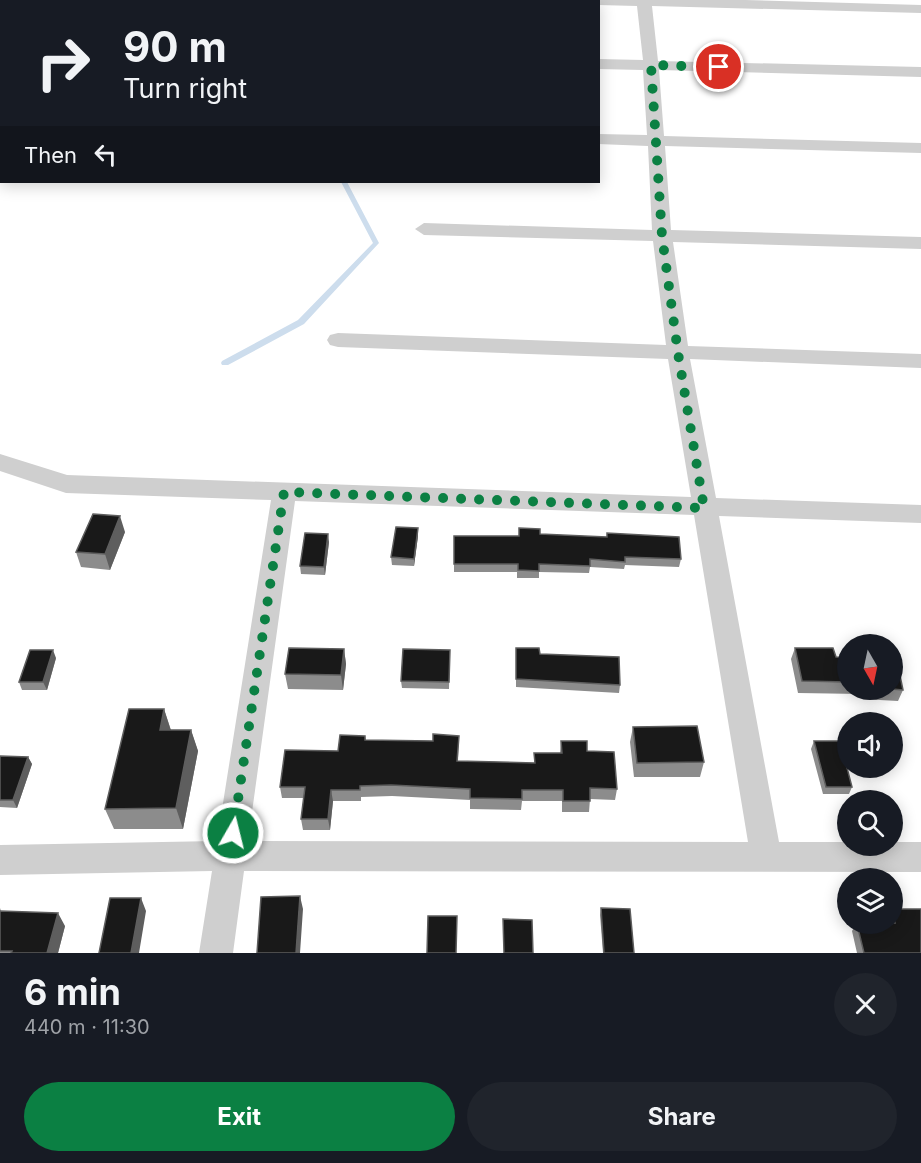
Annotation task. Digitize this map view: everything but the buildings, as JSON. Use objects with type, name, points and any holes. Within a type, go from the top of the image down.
[{"type":"street","points":[[600,0],[921,9]]},
{"type":"street","points":[[644,1],[651,65],[662,236],[678,353],[766,857]]},
{"type":"street","points":[[600,64],[921,72]]},
{"type":"street","points":[[600,140],[921,148]]},
{"type":"street","points":[[424,229],[921,243]]},
{"type":"street","points":[[338,340],[921,362]]},
{"type":"street","points":[[0,462],[66,484],[921,514]]},
{"type":"street","points":[[216,953],[284,492]]},
{"type":"street","points":[[0,860],[230,856],[921,857]]},
{"type":"waterway","points":[[225,363],[301,322],[376,243],[345,183]]},
{"type":"route","points":[[233,833],[284,492],[704,508],[678,353],[662,236],[651,65],[719,67]]}]
